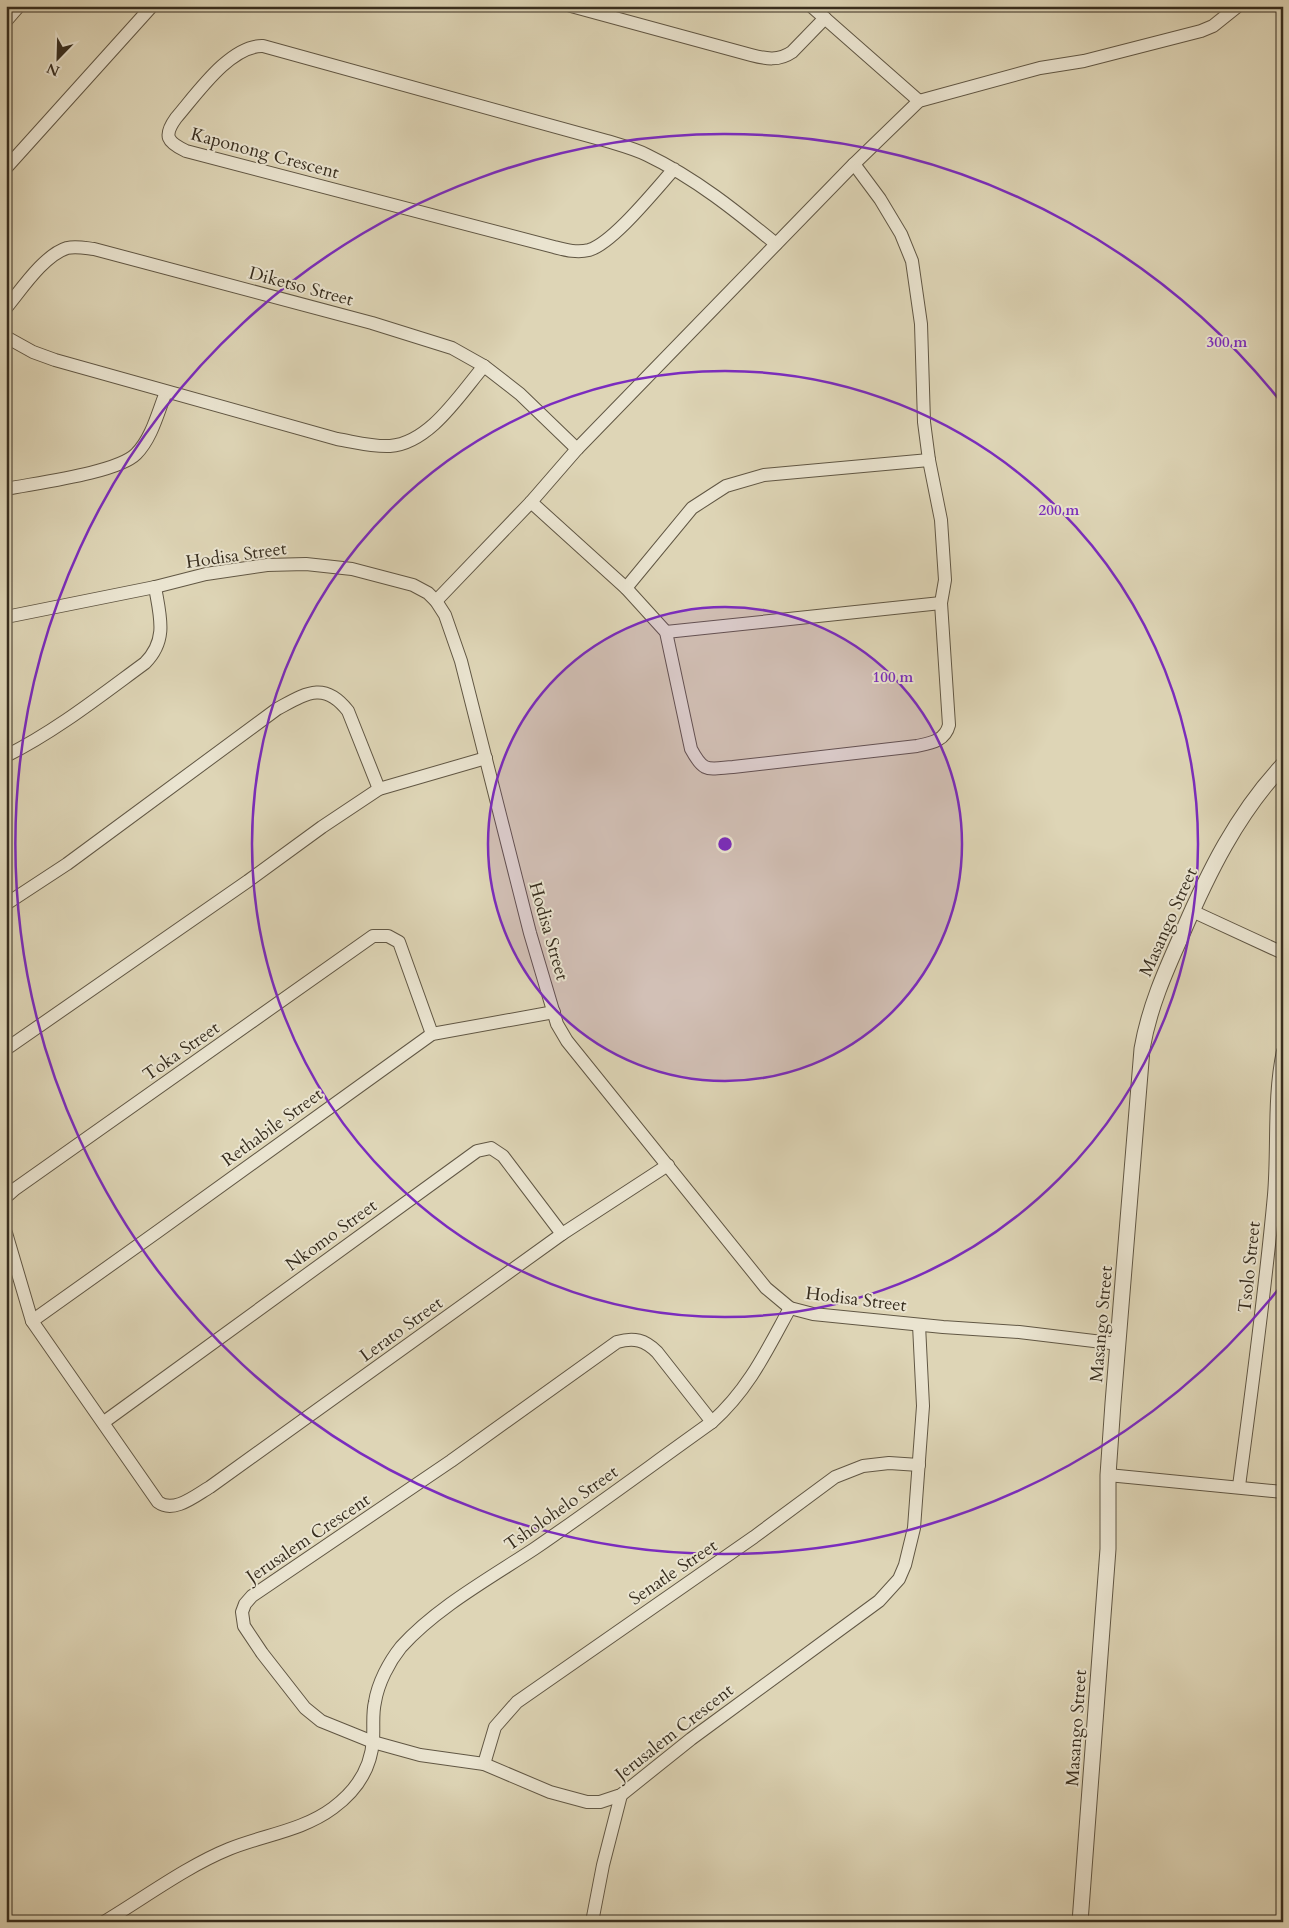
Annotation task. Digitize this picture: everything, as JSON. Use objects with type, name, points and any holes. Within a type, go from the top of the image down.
[{"type":"street","points":[[6,20],[19,6]]},
{"type":"street","points":[[6,168],[152,6]]},
{"type":"street","points":[[571,6],[766,59],[787,55],[825,18]]},
{"type":"street","points":[[811,6],[919,101]]},
{"type":"street","points":[[436,600],[530,502],[577,449],[854,164],[919,101],[1040,68],[1084,61],[1201,31],[1218,23],[1238,6]]},
{"type":"street","name":"Kaponong Crescent","points":[[674,169],[604,242],[588,250],[578,252],[186,151],[174,145],[169,140],[168,134],[169,128],[176,118],[227,62],[248,47],[263,46],[607,140],[646,154],[674,169],[721,199],[776,244]]},
{"type":"street","points":[[530,502],[626,588],[666,632],[691,749],[697,760],[706,768],[733,767],[917,746],[941,739],[945,735],[949,726],[941,602],[945,580],[942,520],[929,460],[924,422],[921,324],[912,260],[901,234],[880,200],[854,164]]},
{"type":"street","name":"Diketso Street","points":[[6,308],[41,267],[57,253],[66,248],[83,247],[372,323],[452,348],[484,366],[520,394],[577,449]]},
{"type":"street","points":[[6,336],[33,352],[55,360],[337,439],[376,446],[391,446],[415,440],[432,426],[484,366]]},
{"type":"street","points":[[6,489],[94,472],[129,461],[146,441],[166,392]]},
{"type":"street","points":[[626,588],[692,508],[726,486],[764,475],[929,460]]},
{"type":"street","name":"Hodisa Street","points":[[6,617],[155,587],[206,574],[267,565],[306,564],[352,569],[413,585],[428,593],[436,600],[445,615],[460,661],[530,933],[557,1024],[567,1041],[766,1288],[790,1308],[813,1314],[919,1325],[1019,1332],[1119,1344]]},
{"type":"street","points":[[6,756],[24,747],[69,718],[145,663],[153,655],[161,631],[155,587]]},
{"type":"street","points":[[666,632],[941,602]]},
{"type":"street","points":[[6,904],[67,864],[277,709],[307,693],[316,692],[328,695],[342,704],[348,711],[379,789]]},
{"type":"street","points":[[6,1049],[248,881],[322,826],[379,789],[486,758]]},
{"type":"street","name":"Masango Street","points":[[1080,1922],[1108,1549],[1108,1475],[1142,1049],[1152,1006],[1192,911],[1232,832],[1249,805],[1283,765]]},
{"type":"street","points":[[1192,911],[1283,953]]},
{"type":"street","name":"Toka Street","points":[[10,1193],[366,940],[380,935],[388,936],[399,942],[432,1034]]},
{"type":"street","name":"Rethabile Street","points":[[32,1320],[432,1034],[554,1012]]},
{"type":"street","name":"Tsolo Street","points":[[1239,1486],[1266,1278],[1277,1162],[1278,1100],[1283,1051]]},
{"type":"street","name":"Nkomo Street","points":[[104,1422],[477,1151],[491,1148],[503,1156],[562,1234]]},
{"type":"street","name":"Lerato Street","points":[[104,1422],[154,1497],[164,1506],[175,1506],[210,1487],[562,1234],[668,1165]]},
{"type":"street","points":[[6,1233],[32,1320],[104,1422]]},
{"type":"street","name":"Tsholohelo Street","points":[[104,1922],[198,1864],[229,1849],[293,1829],[332,1809],[354,1789],[364,1774],[373,1742],[374,1703],[379,1687],[392,1659],[418,1629],[546,1541],[712,1422],[731,1406],[764,1356],[790,1308]]},
{"type":"street","name":"Jerusalem Crescent","points":[[712,1422],[649,1344],[632,1339],[617,1342],[451,1461],[252,1596],[245,1604],[242,1612],[244,1626],[262,1653],[305,1708],[321,1722],[373,1742],[420,1756],[484,1764],[550,1792],[576,1800],[600,1802],[621,1795],[691,1739],[879,1601],[894,1586],[905,1565],[914,1528],[923,1406],[919,1325]]},
{"type":"street","name":"Senatle Street","points":[[484,1764],[495,1727],[517,1702],[754,1538],[836,1477],[863,1466],[889,1463],[919,1464]]},
{"type":"street","points":[[1108,1475],[1239,1486],[1283,1492]]},
{"type":"street","points":[[592,1922],[603,1865],[621,1795]]}]
